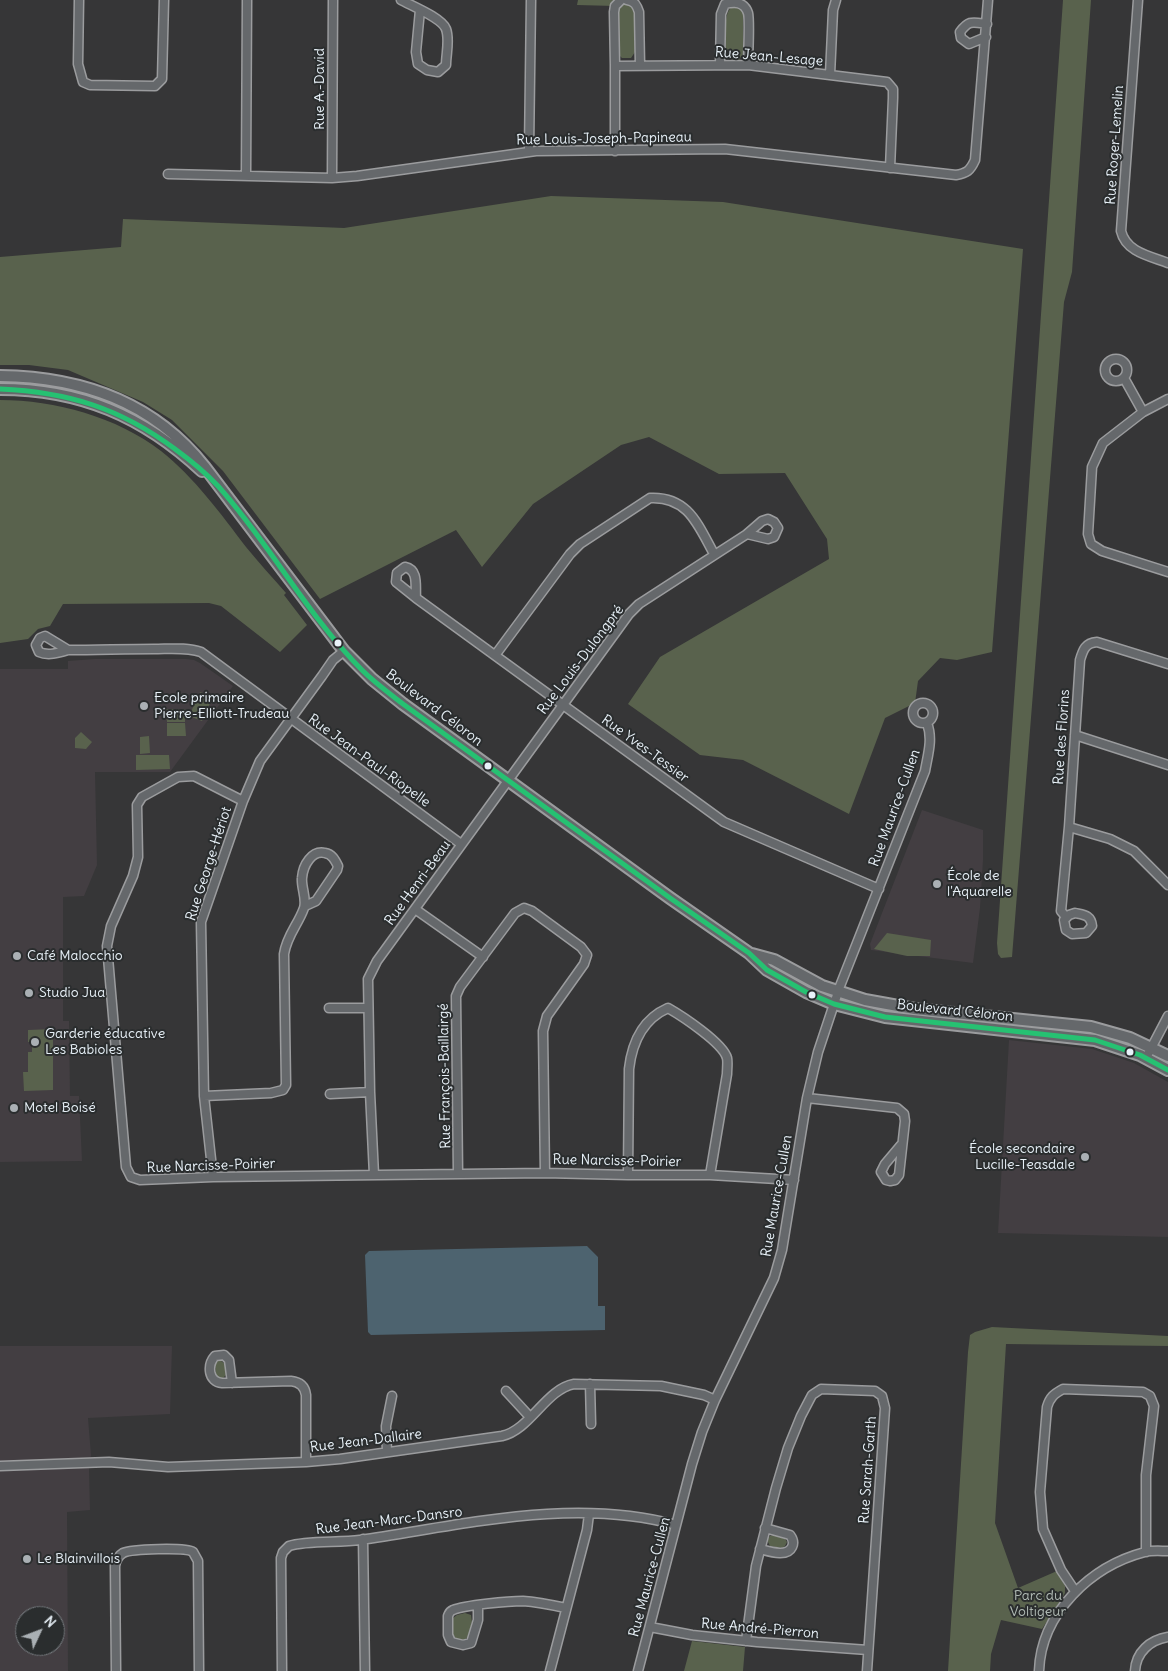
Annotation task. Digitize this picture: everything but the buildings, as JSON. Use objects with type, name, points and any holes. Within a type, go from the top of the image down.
[{"type":"street","points":[[79,0],[78,64],[83,82],[90,85],[155,86],[162,79],[164,0]]},
{"type":"street","points":[[246,175],[247,0]]},
{"type":"street","name":"Rue A.-David","points":[[332,178],[333,0]]},
{"type":"street","points":[[401,0],[420,10],[440,21],[446,29],[446,65],[438,72],[427,70],[418,64],[416,52],[420,10]]},
{"type":"street","points":[[529,151],[531,0]]},
{"type":"street","points":[[615,151],[614,12],[615,6],[621,0]]},
{"type":"street","points":[[627,0],[631,0],[637,5],[639,12],[640,65]]},
{"type":"street","points":[[830,75],[832,10],[836,0]]},
{"type":"street","name":"Rue Louis-Joseph-Papineau","points":[[168,174],[332,178],[529,151],[724,149],[956,175],[966,173],[972,168],[975,160],[988,0]]},
{"type":"street","name":"Rue Roger-Lemelin","points":[[1138,0],[1121,231],[1123,241],[1130,248],[1168,263]]},
{"type":"street","points":[[720,64],[721,14],[725,4],[735,1],[742,4],[748,13],[748,65]]},
{"type":"street","points":[[986,37],[969,44],[960,38],[960,32],[966,24],[971,22],[987,24]]},
{"type":"street","name":"Rue Jean-Lesage","points":[[615,66],[748,65],[887,82],[893,89],[890,168]]},
{"type":"street","name":"Boulevard Céloron","points":[[0,376],[36,378],[74,384],[99,391],[125,402],[154,419],[183,441],[344,651],[379,685],[670,898],[749,953],[767,970],[783,980],[834,1004],[867,1014],[1080,1038],[1116,1046],[1146,1058],[1168,1070]]},
{"type":"street","points":[[1124,378],[1143,412]]},
{"type":"street","name":"Boulevard Céloron","points":[[0,389],[30,390],[67,395],[123,415],[148,428],[167,442],[196,465],[222,491]]},
{"type":"street","points":[[1168,399],[1143,412],[1103,443],[1092,467],[1088,534],[1091,544],[1102,551],[1168,572]]},
{"type":"street","points":[[496,654],[570,554],[580,544],[650,498],[664,497],[683,506],[693,515],[714,554]]},
{"type":"street","name":"Rue Louis-Dulongpré","points":[[508,780],[629,614],[639,604],[747,534]]},
{"type":"street","name":"Rue Yves-Tessier","points":[[416,598],[496,654],[724,822],[879,888]]},
{"type":"street","name":"Rue des Florins","points":[[1066,917],[1062,911],[1080,660],[1084,648],[1090,642],[1097,642],[1168,664]]},
{"type":"street","name":"Rue Jean-Paul-Riopelle","points":[[68,650],[176,649],[198,651],[461,844]]},
{"type":"street","name":"Rue George-Hériot","points":[[213,1177],[204,1096],[201,922],[243,801],[260,761],[333,660],[344,651]]},
{"type":"street","name":"Rue Maurice-Cullen","points":[[638,1671],[698,1442],[715,1400],[774,1278],[782,1250],[807,1098],[818,1052],[838,992],[924,771],[931,733],[927,723]]},
{"type":"street","points":[[1075,735],[1168,765]]},
{"type":"street","name":"Rue Narcisse-Poirier","points":[[243,801],[194,776],[178,777],[142,797],[137,805],[138,857],[133,876],[111,926],[108,946],[126,1167],[131,1177],[140,1180],[213,1177],[545,1172],[628,1175],[710,1174],[794,1180]]},
{"type":"street","name":"Rue Henri-Beau","points":[[374,1174],[368,979],[377,961],[508,780]]},
{"type":"street","points":[[1069,827],[1110,839],[1134,851],[1168,885]]},
{"type":"street","points":[[204,1096],[270,1093],[283,1090],[286,1085],[284,954],[286,942],[305,906],[302,877],[305,868],[313,855],[319,852],[328,853],[338,866],[316,901],[305,906]]},
{"type":"street","name":"Rue François-Baillairgé","points":[[458,1174],[456,996],[460,987],[516,913],[524,908],[532,911],[581,947],[587,955],[584,964],[544,1022],[545,1172]]},
{"type":"street","points":[[414,909],[483,957]]},
{"type":"street","name":"Boulevard Céloron","points":[[749,953],[774,960],[807,980],[865,1000],[897,1007],[1084,1026],[1113,1032],[1168,1056]]},
{"type":"street","points":[[330,1008],[368,1008]]},
{"type":"street","points":[[628,1175],[629,1069],[631,1053],[637,1036],[655,1013],[668,1008],[719,1045],[727,1058],[727,1074],[710,1174]]},
{"type":"street","points":[[1146,1058],[1168,1016]]},
{"type":"street","points":[[330,1094],[370,1092]]},
{"type":"street","points":[[807,1098],[897,1108],[904,1114],[905,1121],[901,1145]]},
{"type":"street","points":[[232,1383],[291,1381],[302,1386],[306,1396],[306,1462]]},
{"type":"street","name":"Rue Jean-Dallaire","points":[[0,1466],[115,1462],[168,1467],[334,1460],[507,1435],[516,1430],[563,1388],[574,1384],[673,1388],[704,1395],[715,1400]]},
{"type":"street","points":[[590,1384],[591,1424]]},
{"type":"street","name":"Rue Sarah-Garth","points":[[746,1641],[756,1566],[765,1528],[788,1448],[801,1416],[812,1395],[821,1389],[869,1390],[879,1393],[884,1400],[885,1408],[867,1671]]},
{"type":"street","points":[[1076,1591],[1061,1570],[1042,1529],[1040,1492],[1047,1406],[1055,1393],[1063,1389],[1143,1392],[1150,1396],[1154,1406],[1146,1475],[1146,1552]]},
{"type":"street","points":[[506,1391],[530,1417]]},
{"type":"street","points":[[387,1452],[386,1426],[392,1396]]},
{"type":"street","points":[[550,1671],[587,1530],[589,1514]]},
{"type":"street","name":"Rue Jean-Marc-Dansro","points":[[282,1671],[282,1558],[283,1552],[294,1544],[363,1540],[518,1516],[589,1514],[633,1516],[676,1525]]},
{"type":"street","points":[[760,1549],[784,1553],[789,1551],[792,1546],[790,1535],[765,1528]]},
{"type":"street","points":[[363,1540],[365,1671]]},
{"type":"street","points":[[116,1671],[115,1566],[117,1559],[130,1551],[184,1549],[193,1552],[198,1561],[199,1671]]},
{"type":"street","points":[[1039,1671],[1039,1661],[1045,1638],[1054,1619],[1076,1591],[1104,1569],[1146,1552],[1168,1551]]},
{"type":"street","points":[[478,1606],[478,1620],[471,1643],[463,1645],[450,1641],[448,1635],[448,1614],[456,1610],[478,1606],[522,1601],[566,1608]]},
{"type":"street","name":"Rue André-Pierron","points":[[650,1627],[692,1635],[746,1641],[868,1650]]},
{"type":"street","points":[[1135,1671],[1140,1653],[1159,1639],[1168,1637]]},
{"type":"shaded area","points":[[95,659],[194,660],[233,686],[170,772],[95,772],[97,865],[84,896],[63,897],[63,1021],[69,1021],[70,1096],[79,1096],[82,1161],[0,1162],[0,669],[68,669],[68,661]]},
{"type":"shaded area","name":"École de l'Aquarelle","points":[[922,810],[983,830],[980,908],[973,963],[871,950],[870,944]]},
{"type":"shaded area","name":"École secondaire Lucille-Teasdale","points":[[1009,1040],[1092,1049],[1134,1063],[1168,1082],[1168,1237],[998,1233]]},
{"type":"shaded area","points":[[0,1346],[172,1346],[170,1414],[88,1418],[91,1455],[89,1469],[90,1510],[67,1512],[68,1671],[0,1671]]},
{"type":"green space","points":[[578,0],[621,0],[615,6],[577,5]]},
{"type":"green space","points":[[1063,0],[1091,0],[1072,272],[1064,302],[1012,957],[1001,958],[998,954],[997,943]]},
{"type":"green space","points":[[624,4],[630,4],[634,9],[635,52],[631,58],[622,58],[617,53],[618,12]]},
{"type":"green space","points":[[733,6],[739,6],[743,11],[743,54],[739,60],[731,59],[726,55],[727,14]]},
{"type":"green space","points":[[551,196],[723,202],[1023,249],[992,652],[957,660],[940,658],[918,681],[915,703],[885,718],[849,814],[743,760],[700,755],[628,704],[660,657],[829,559],[827,539],[785,473],[719,474],[649,437],[621,445],[533,504],[482,567],[456,530],[320,599],[223,471],[172,420],[143,402],[68,370],[29,365],[0,365],[0,257],[121,247],[123,219],[344,228]]},
{"type":"green space","points":[[0,400],[42,403],[85,413],[125,429],[161,451],[185,472],[207,496],[246,547],[286,593],[284,595],[307,625],[280,652],[221,606],[209,603],[63,604],[50,626],[38,629],[28,639],[0,643]]},
{"type":"green space","points":[[200,692],[213,697],[202,721],[189,716]]},
{"type":"green space","points":[[166,709],[185,709],[185,722],[167,722]]},
{"type":"green space","points":[[167,723],[185,723],[186,736],[167,736]]},
{"type":"green space","points":[[81,732],[92,742],[86,749],[75,748],[75,738]]},
{"type":"green space","points":[[149,736],[150,753],[140,754],[140,737]]},
{"type":"green space","points":[[136,755],[169,755],[170,769],[136,770]]},
{"type":"green space","points":[[887,933],[931,940],[930,956],[907,956],[874,949]]},
{"type":"green space","points":[[53,1029],[53,1090],[24,1091],[23,1072],[28,1072],[28,1052],[32,1052],[32,1042],[28,1042],[28,1030]]},
{"type":"green space","name":"Parc du Voltigeur","points":[[992,1327],[1168,1336],[1168,1346],[1006,1344],[995,1523],[1018,1588],[1057,1571],[1065,1586],[1065,1593],[1042,1629],[1001,1620],[991,1654],[990,1671],[948,1671],[970,1335]]},
{"type":"green space","points":[[220,1360],[225,1364],[226,1375],[222,1379],[216,1375],[215,1363]]},
{"type":"green space","points":[[774,1535],[785,1539],[787,1542],[785,1546],[782,1548],[770,1546],[767,1540],[770,1536]]},
{"type":"green space","points":[[465,1613],[471,1615],[472,1622],[468,1637],[464,1640],[458,1640],[453,1636],[453,1618]]},
{"type":"green space","points":[[692,1641],[745,1647],[743,1671],[684,1671]]},
{"type":"water","points":[[587,1246],[598,1257],[598,1306],[605,1306],[605,1330],[371,1335],[368,1332],[365,1255],[369,1251]]},
{"type":"transit line","points":[[0,389],[48,394],[71,398],[92,405],[134,423],[181,453],[203,471],[237,508],[342,649],[372,679],[403,704],[670,898],[749,953],[767,970],[806,992],[834,1004],[885,1017],[1095,1040],[1140,1055],[1168,1070]]},
{"type":"place","name":"Ecole primaire Pierre-Elliott-Trudeau","points":[[144,706]]},
{"type":"place","name":"École de l'Aquarelle","points":[[937,884]]},
{"type":"place","name":"Café Malocchio","points":[[17,956]]},
{"type":"place","name":"Studio Jua","points":[[29,993]]},
{"type":"place","name":"Garderie éducative Les Babioles","points":[[35,1042]]},
{"type":"place","name":"Motel Boisé","points":[[14,1108]]},
{"type":"place","name":"École secondaire Lucille-Teasdale","points":[[1085,1157]]},
{"type":"place","name":"Le Blainvillois","points":[[27,1559]]}]
